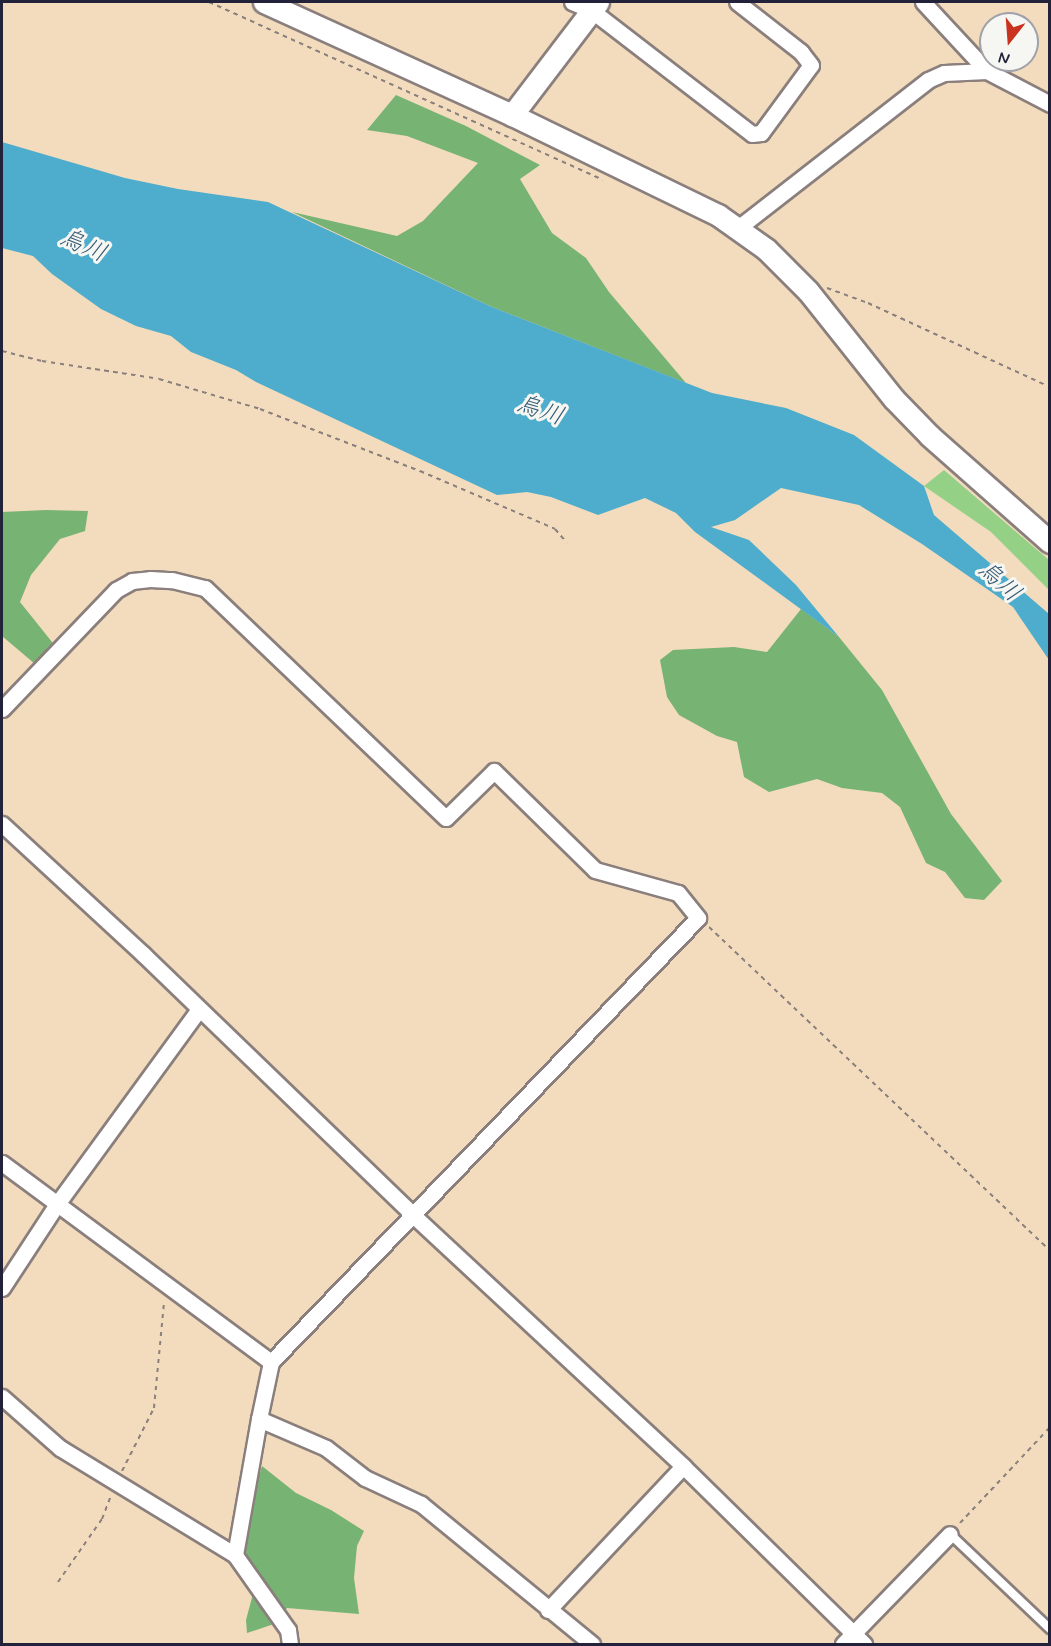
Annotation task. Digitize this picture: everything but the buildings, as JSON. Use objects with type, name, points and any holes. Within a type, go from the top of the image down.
[{"type":"street","points":[[264,2],[669,189],[738,228],[766,249],[808,291],[894,399],[930,436],[1050,542]]},
{"type":"street","points":[[512,115],[587,4],[744,130],[752,134],[761,133],[811,65],[801,52],[738,2]]},
{"type":"street","points":[[923,2],[979,62]]},
{"type":"street","points":[[738,228],[928,80],[944,73],[979,71]]},
{"type":"street","points":[[989,72],[1049,101]]},
{"type":"street","points":[[2,710],[116,590],[132,581],[150,579],[172,580],[205,588],[446,818],[494,771],[595,870],[678,893],[698,918],[271,1362],[235,1556]]},
{"type":"street","points":[[3,829],[199,1009],[413,1215],[683,1466],[854,1641],[950,1534]]},
{"type":"street","points":[[2,1288],[57,1204],[199,1009]]},
{"type":"street","points":[[2,1163],[271,1362]]},
{"type":"street","points":[[2,1397],[60,1448],[235,1556],[288,1630],[290,1644]]},
{"type":"street","points":[[259,1419],[326,1448],[364,1478],[421,1504],[584,1642]]},
{"type":"street","points":[[548,1610],[683,1466]]},
{"type":"lane","points":[[950,1534],[1050,1629]]},
{"type":"path","points":[[209,2],[608,182]]},
{"type":"path","points":[[823,287],[868,303],[1050,387]]},
{"type":"path","points":[[2,351],[42,361],[159,379],[260,409],[420,471],[555,529],[567,543]]},
{"type":"path","points":[[698,918],[1050,1251]]},
{"type":"path","points":[[58,1582],[102,1519],[116,1483],[154,1408],[166,1284]]},
{"type":"path","points":[[950,1534],[1050,1426]]},
{"type":"green space","points":[[396,95],[466,126],[540,165],[520,179],[552,233],[586,258],[609,292],[686,383],[492,307],[292,212],[397,236],[423,221],[478,163],[407,136],[367,130]]},
{"type":"green space","points":[[944,470],[1049,560],[1049,590],[991,532],[924,486]]},
{"type":"green space","points":[[88,511],[85,531],[60,539],[31,575],[20,602],[56,647],[35,664],[2,636],[2,512]]},
{"type":"green space","points":[[801,609],[839,637],[882,690],[951,814],[1002,881],[984,900],[965,898],[945,872],[926,863],[900,807],[882,793],[842,788],[817,779],[769,792],[744,777],[737,742],[717,736],[679,715],[667,697],[660,660],[673,650],[734,647],[767,652]]},
{"type":"green space","points":[[262,1466],[296,1493],[331,1510],[364,1531],[357,1546],[354,1578],[359,1614],[287,1608],[277,1623],[247,1633],[246,1620],[254,1590],[245,1557],[245,1524]]},
{"type":"water","name":"烏川","points":[[2,142],[125,178],[178,189],[268,202],[492,307],[712,393],[786,408],[854,435],[924,486],[934,515],[1049,614],[1049,660],[1013,607],[922,544],[859,505],[781,488],[735,520],[711,527],[749,540],[796,585],[839,637],[695,532],[676,513],[645,498],[598,515],[551,497],[527,492],[497,495],[256,382],[236,370],[191,352],[171,336],[136,326],[101,309],[52,274],[33,256],[2,248]]}]
